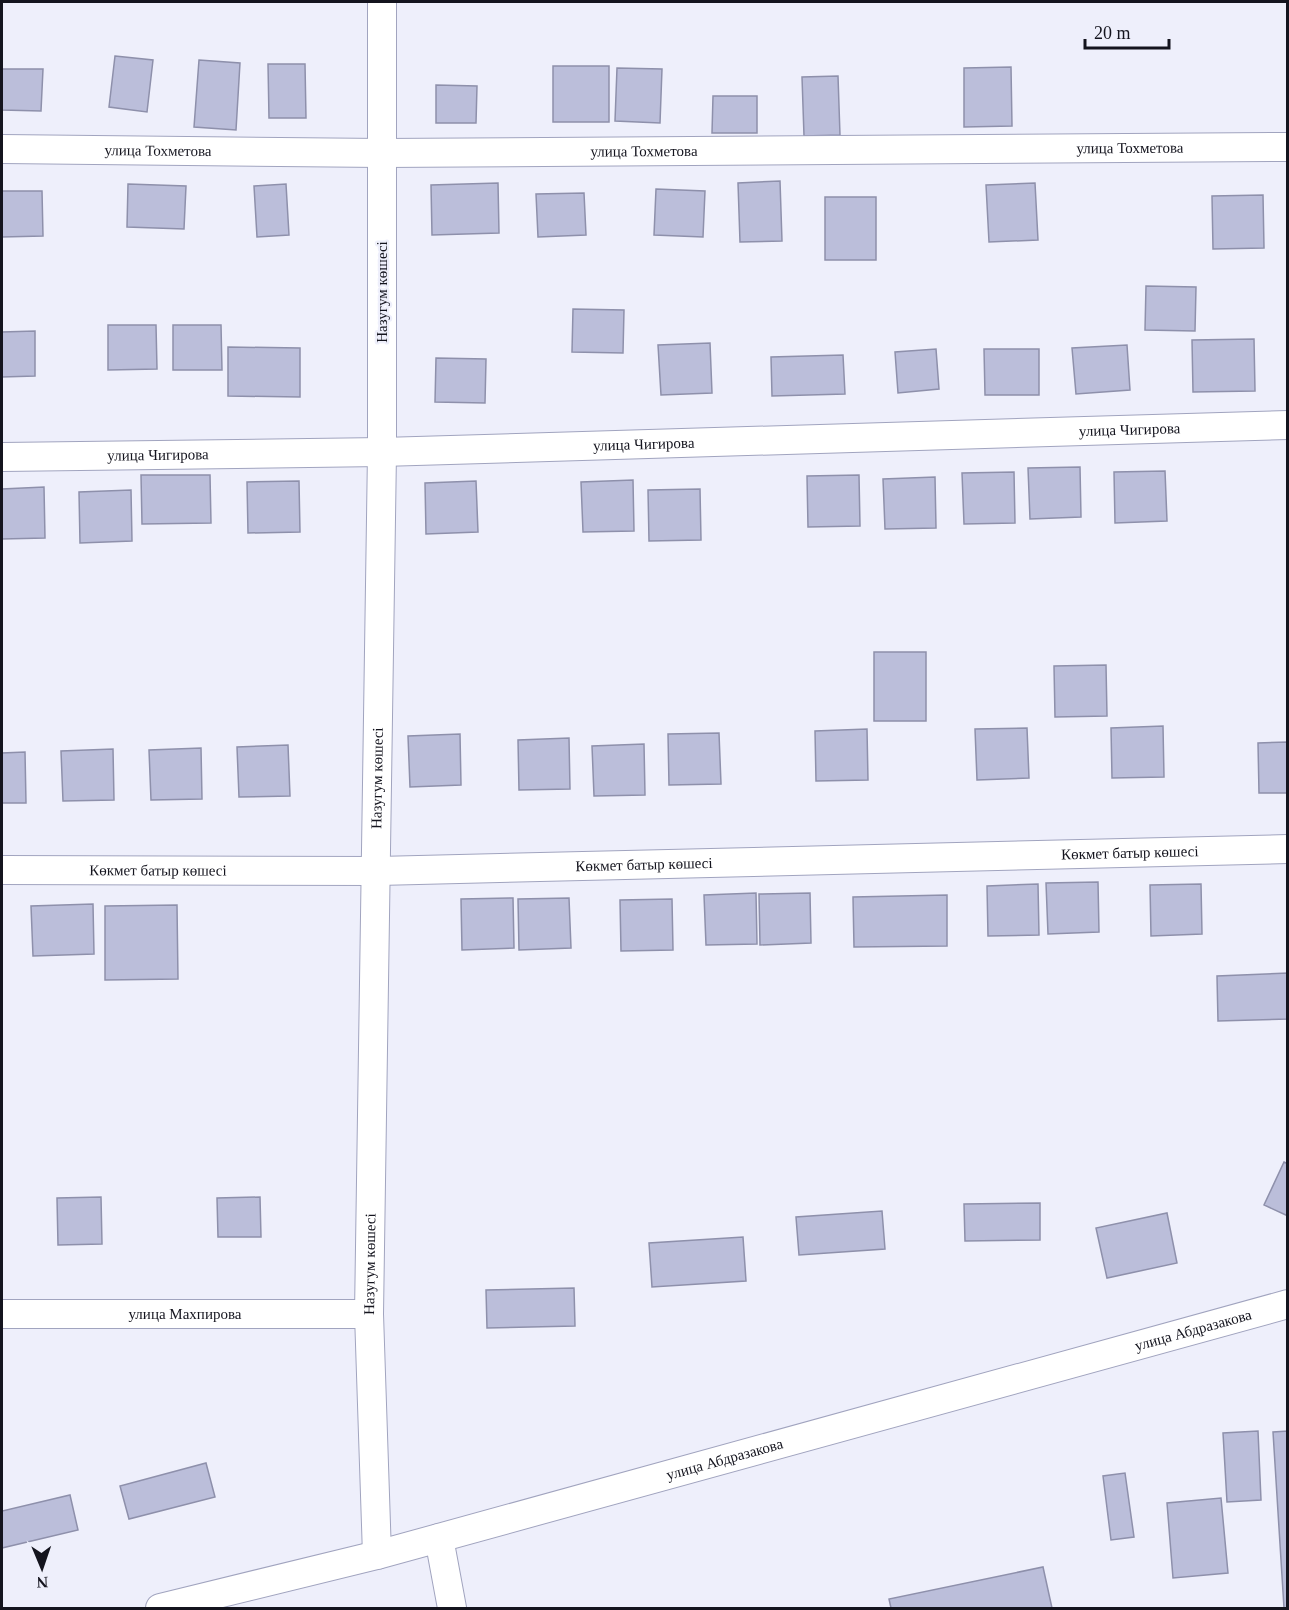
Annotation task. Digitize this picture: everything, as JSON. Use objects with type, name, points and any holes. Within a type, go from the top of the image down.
[{"type":"street","name":"Назугум көшесі","points":[[377,1555],[369,1314],[378,871],[382,452],[382,2]]},
{"type":"street","name":"улица Тохметова","points":[[2,150],[382,153],[1287,147]]},
{"type":"street","name":"улица Чигирова","points":[[2,457],[382,452],[1287,425]]},
{"type":"street","name":"Көкмет батыр көшесі","points":[[2,870],[378,871],[1287,849]]},
{"type":"street","name":"улица Абдразакова","points":[[160,1608],[377,1555],[1287,1304]]},
{"type":"street","name":"улица Махпирова","points":[[2,1314],[369,1314]]},
{"type":"street","points":[[439,1538],[452,1608]]},
{"type":"building","points":[[115,56],[153,60],[147,112],[109,107]]},
{"type":"building","points":[[199,60],[240,63],[236,130],[194,127]]},
{"type":"building","points":[[268,64],[305,64],[306,118],[269,118]]},
{"type":"building","points":[[553,66],[609,66],[609,122],[553,122]]},
{"type":"building","points":[[1011,67],[1012,126],[964,127],[964,68]]},
{"type":"building","points":[[617,68],[662,69],[660,123],[615,121]]},
{"type":"building","points":[[2,69],[43,69],[41,111],[2,110]]},
{"type":"building","points":[[838,76],[840,135],[804,136],[802,77]]},
{"type":"building","points":[[436,85],[477,86],[476,123],[436,123]]},
{"type":"building","points":[[713,96],[757,96],[757,133],[712,133]]},
{"type":"building","points":[[780,181],[782,241],[740,242],[738,183]]},
{"type":"building","points":[[498,183],[499,233],[432,235],[431,185]]},
{"type":"building","points":[[1035,183],[1038,240],[989,242],[986,185]]},
{"type":"building","points":[[128,184],[186,186],[184,229],[127,227]]},
{"type":"building","points":[[286,184],[289,235],[257,237],[254,186]]},
{"type":"building","points":[[656,189],[705,191],[703,237],[654,235]]},
{"type":"building","points":[[2,191],[42,191],[43,236],[2,237]]},
{"type":"building","points":[[584,193],[586,235],[538,237],[536,194]]},
{"type":"building","points":[[1263,195],[1264,248],[1213,249],[1212,196]]},
{"type":"building","points":[[825,197],[876,197],[876,260],[825,260]]},
{"type":"building","points":[[1146,286],[1196,287],[1195,331],[1145,330]]},
{"type":"building","points":[[573,309],[624,310],[623,353],[572,352]]},
{"type":"building","points":[[108,325],[156,325],[157,369],[108,370]]},
{"type":"building","points":[[173,325],[221,325],[222,370],[173,370]]},
{"type":"building","points":[[35,331],[35,376],[2,377],[2,332]]},
{"type":"building","points":[[1254,339],[1255,391],[1193,392],[1192,340]]},
{"type":"building","points":[[710,343],[712,393],[661,395],[658,345]]},
{"type":"building","points":[[1127,345],[1130,390],[1076,394],[1072,348]]},
{"type":"building","points":[[228,347],[300,348],[300,397],[228,396]]},
{"type":"building","points":[[936,349],[939,389],[898,393],[895,352]]},
{"type":"building","points":[[984,349],[1039,349],[1039,395],[985,395]]},
{"type":"building","points":[[843,355],[845,394],[772,396],[771,357]]},
{"type":"building","points":[[436,358],[486,359],[485,403],[435,402]]},
{"type":"building","points":[[1080,467],[1081,517],[1030,519],[1028,468]]},
{"type":"building","points":[[1165,471],[1167,521],[1115,523],[1114,472]]},
{"type":"building","points":[[1014,472],[1015,523],[964,524],[962,473]]},
{"type":"building","points":[[141,475],[210,475],[211,523],[142,524]]},
{"type":"building","points":[[859,475],[860,526],[808,527],[807,476]]},
{"type":"building","points":[[935,477],[936,528],[885,529],[883,479]]},
{"type":"building","points":[[633,480],[634,531],[583,532],[581,482]]},
{"type":"building","points":[[299,481],[300,532],[248,533],[247,482]]},
{"type":"building","points":[[476,481],[478,532],[426,534],[425,483]]},
{"type":"building","points":[[44,487],[45,538],[2,539],[2,489]]},
{"type":"building","points":[[700,489],[701,540],[649,541],[648,490]]},
{"type":"building","points":[[131,490],[132,541],[80,543],[79,492]]},
{"type":"building","points":[[874,652],[926,652],[926,721],[874,721]]},
{"type":"building","points":[[1106,665],[1107,716],[1055,717],[1054,666]]},
{"type":"building","points":[[1163,726],[1164,777],[1112,778],[1111,728]]},
{"type":"building","points":[[1027,728],[1029,778],[977,780],[975,729]]},
{"type":"building","points":[[867,729],[868,780],[816,781],[815,731]]},
{"type":"building","points":[[719,733],[721,784],[669,785],[668,734]]},
{"type":"building","points":[[460,734],[461,785],[410,787],[408,736]]},
{"type":"building","points":[[569,738],[570,789],[519,790],[518,740]]},
{"type":"building","points":[[1288,742],[1288,793],[1259,793],[1258,743]]},
{"type":"building","points":[[644,744],[645,795],[594,796],[592,746]]},
{"type":"building","points":[[288,745],[290,796],[239,797],[237,747]]},
{"type":"building","points":[[201,748],[202,799],[151,800],[149,750]]},
{"type":"building","points":[[113,749],[114,800],[63,801],[61,751]]},
{"type":"building","points":[[25,752],[26,803],[2,803],[2,753]]},
{"type":"building","points":[[1098,882],[1099,932],[1048,934],[1046,883]]},
{"type":"building","points":[[1038,884],[1039,935],[988,936],[987,886]]},
{"type":"building","points":[[1201,884],[1202,934],[1151,936],[1150,885]]},
{"type":"building","points":[[756,893],[757,944],[706,945],[704,895]]},
{"type":"building","points":[[810,893],[811,943],[760,945],[759,894]]},
{"type":"building","points":[[947,895],[947,946],[854,947],[853,897]]},
{"type":"building","points":[[513,898],[514,948],[462,950],[461,899]]},
{"type":"building","points":[[569,898],[571,948],[519,950],[518,899]]},
{"type":"building","points":[[672,899],[673,950],[621,951],[620,900]]},
{"type":"building","points":[[93,904],[94,954],[33,956],[31,906]]},
{"type":"building","points":[[177,905],[178,979],[105,980],[105,906]]},
{"type":"building","points":[[1288,973],[1288,1019],[1218,1021],[1217,976]]},
{"type":"building","points":[[1284,1162],[1288,1164],[1288,1216],[1264,1205]]},
{"type":"building","points":[[101,1197],[102,1244],[58,1245],[57,1198]]},
{"type":"building","points":[[260,1197],[261,1237],[218,1237],[217,1198]]},
{"type":"building","points":[[1040,1203],[1040,1240],[965,1241],[964,1204]]},
{"type":"building","points":[[882,1211],[885,1249],[799,1255],[796,1217]]},
{"type":"building","points":[[1167,1213],[1177,1263],[1107,1278],[1096,1228]]},
{"type":"building","points":[[743,1237],[746,1281],[652,1287],[649,1243]]},
{"type":"building","points":[[574,1288],[575,1326],[487,1328],[486,1290]]},
{"type":"building","points":[[1258,1431],[1261,1500],[1227,1502],[1223,1433]]},
{"type":"building","points":[[1288,1431],[1288,1608],[1284,1608],[1273,1432]]},
{"type":"building","points":[[206,1463],[215,1497],[129,1519],[120,1486]]},
{"type":"building","points":[[1125,1473],[1134,1537],[1111,1540],[1103,1476]]},
{"type":"building","points":[[70,1495],[78,1530],[2,1548],[2,1511]]},
{"type":"building","points":[[1221,1498],[1228,1573],[1173,1578],[1167,1503]]},
{"type":"building","points":[[1043,1567],[1052,1608],[891,1608],[889,1599]]}]
